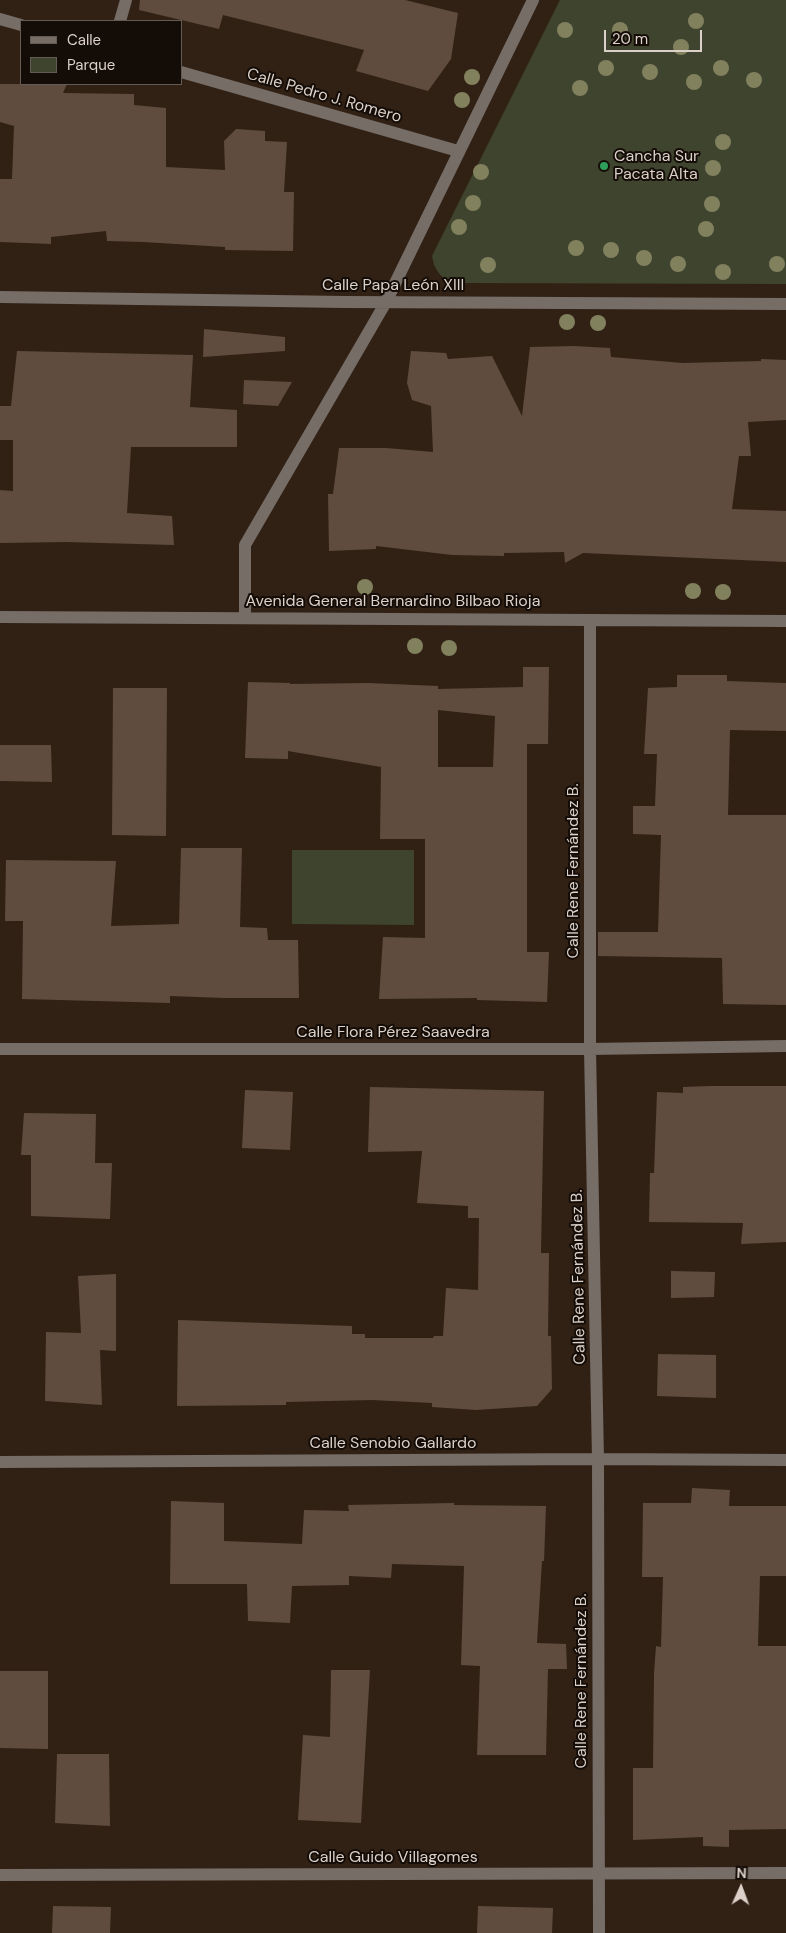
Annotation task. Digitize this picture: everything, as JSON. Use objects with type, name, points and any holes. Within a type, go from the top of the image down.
[{"type":"street","points":[[120,20],[126,0]]},
{"type":"street","points":[[246,618],[245,545],[386,302],[533,0]]},
{"type":"street","points":[[0,19],[20,26]]},
{"type":"street","name":"Calle Pedro J. Romero","points":[[182,72],[458,151]]},
{"type":"street","name":"Calle Papa León XIII","points":[[0,297],[386,302],[786,304]]},
{"type":"street","name":"Avenida General Bernardino Bilbao Rioja","points":[[0,617],[786,621]]},
{"type":"street","name":"Calle Rene Fernández B.","points":[[590,620],[590,1050],[598,1459],[599,1933]]},
{"type":"street","name":"Calle Flora Pérez Saavedra","points":[[0,1049],[590,1050],[786,1046]]},
{"type":"street","name":"Calle Senobio Gallardo","points":[[0,1462],[786,1460]]},
{"type":"street","name":"Calle Guido Villagomes","points":[[0,1875],[786,1873]]},
{"type":"green space","points":[[560,0],[786,0],[786,284],[457,283],[444,279],[438,272],[432,256]]},
{"type":"green space","points":[[292,850],[414,850],[414,925],[292,924]]},
{"type":"building","points":[[140,0],[405,0],[458,13],[451,59],[428,91],[356,71],[364,50],[223,15],[219,29],[139,10]]},
{"type":"building","points":[[0,84],[67,85],[63,93],[134,94],[134,105],[166,108],[166,167],[225,170],[224,141],[236,129],[265,131],[265,141],[287,142],[284,192],[294,192],[293,251],[225,250],[225,247],[107,241],[106,231],[51,237],[51,244],[0,242],[0,179],[12,179],[14,126],[0,122]]},
{"type":"building","points":[[204,329],[285,337],[285,351],[203,357]]},
{"type":"building","points":[[574,346],[610,348],[611,357],[683,363],[761,361],[761,359],[786,360],[786,420],[748,422],[751,456],[739,456],[732,509],[786,511],[786,562],[583,553],[565,563],[564,552],[504,553],[504,556],[452,555],[376,546],[376,549],[329,551],[328,494],[333,494],[339,448],[386,448],[433,452],[431,406],[412,400],[407,383],[411,351],[446,353],[448,359],[492,356],[522,416],[530,347]]},
{"type":"building","points":[[17,351],[193,355],[190,407],[237,410],[237,447],[131,447],[127,513],[172,516],[174,545],[66,542],[0,543],[0,490],[13,491],[13,440],[0,440],[0,406],[11,406]]},
{"type":"building","points":[[244,380],[292,382],[278,406],[243,404]]},
{"type":"building","points":[[523,667],[549,667],[548,744],[527,744],[527,952],[549,952],[547,1002],[477,1000],[477,998],[379,999],[383,937],[425,938],[425,839],[380,839],[381,767],[288,751],[288,759],[245,758],[248,682],[290,684],[368,683],[438,686],[438,689],[523,687]],"holes":[[[438,710],[495,716],[493,767],[438,767]]]},
{"type":"building","points":[[677,675],[727,675],[727,681],[786,683],[786,731],[730,730],[728,815],[786,815],[786,1005],[723,1004],[722,958],[598,956],[598,932],[658,932],[661,835],[633,834],[633,806],[655,806],[657,754],[644,754],[648,688],[677,687]]},
{"type":"building","points":[[113,688],[167,688],[166,836],[112,835]]},
{"type":"building","points":[[0,745],[51,745],[52,782],[0,781]]},
{"type":"building","points":[[181,848],[242,848],[240,927],[267,928],[268,940],[298,940],[299,998],[170,996],[170,1003],[22,999],[23,921],[5,921],[6,860],[116,861],[111,926],[179,924]]},
{"type":"building","points":[[786,1086],[786,1242],[741,1244],[743,1223],[649,1222],[650,1173],[654,1173],[657,1092],[683,1093],[683,1087]]},
{"type":"building","points":[[370,1087],[544,1091],[541,1253],[549,1253],[548,1336],[551,1336],[552,1389],[537,1406],[476,1410],[432,1407],[432,1403],[372,1400],[286,1402],[286,1405],[177,1406],[178,1320],[352,1326],[352,1334],[365,1334],[365,1338],[433,1338],[434,1336],[443,1336],[446,1288],[478,1290],[479,1218],[468,1218],[468,1206],[417,1203],[422,1151],[368,1152]]},
{"type":"building","points":[[245,1090],[293,1092],[290,1150],[242,1148]]},
{"type":"building","points":[[24,1113],[96,1114],[95,1163],[112,1163],[110,1219],[31,1216],[31,1155],[21,1155]]},
{"type":"building","points":[[671,1271],[715,1272],[714,1297],[671,1298]]},
{"type":"building","points":[[116,1274],[116,1351],[100,1350],[102,1405],[45,1401],[46,1332],[81,1333],[78,1276]]},
{"type":"building","points":[[658,1354],[716,1355],[716,1398],[657,1396]]},
{"type":"building","points":[[692,1488],[730,1490],[729,1506],[786,1506],[786,1576],[760,1576],[758,1646],[786,1646],[786,1829],[729,1830],[729,1847],[703,1846],[703,1837],[633,1840],[633,1768],[653,1768],[654,1674],[656,1646],[661,1647],[663,1577],[642,1577],[643,1503],[691,1503]]},
{"type":"building","points":[[171,1501],[224,1503],[224,1541],[302,1544],[304,1510],[349,1511],[348,1505],[454,1503],[454,1505],[546,1506],[544,1561],[542,1561],[537,1643],[566,1644],[567,1669],[548,1669],[546,1755],[477,1755],[480,1666],[461,1665],[464,1566],[392,1564],[391,1578],[349,1576],[349,1585],[292,1586],[290,1623],[248,1621],[247,1584],[170,1584]]},
{"type":"building","points":[[331,1670],[370,1670],[361,1823],[298,1820],[303,1735],[330,1737]]},
{"type":"building","points":[[0,1671],[48,1671],[48,1749],[0,1748]]},
{"type":"building","points":[[57,1754],[109,1754],[110,1826],[55,1823]]},
{"type":"building","points":[[53,1906],[111,1907],[110,1933],[52,1933]]},
{"type":"building","points":[[478,1906],[553,1908],[552,1933],[477,1933]]},
{"type":"place","name":"Cancha Sur Pacata Alta","points":[[604,166]]}]
